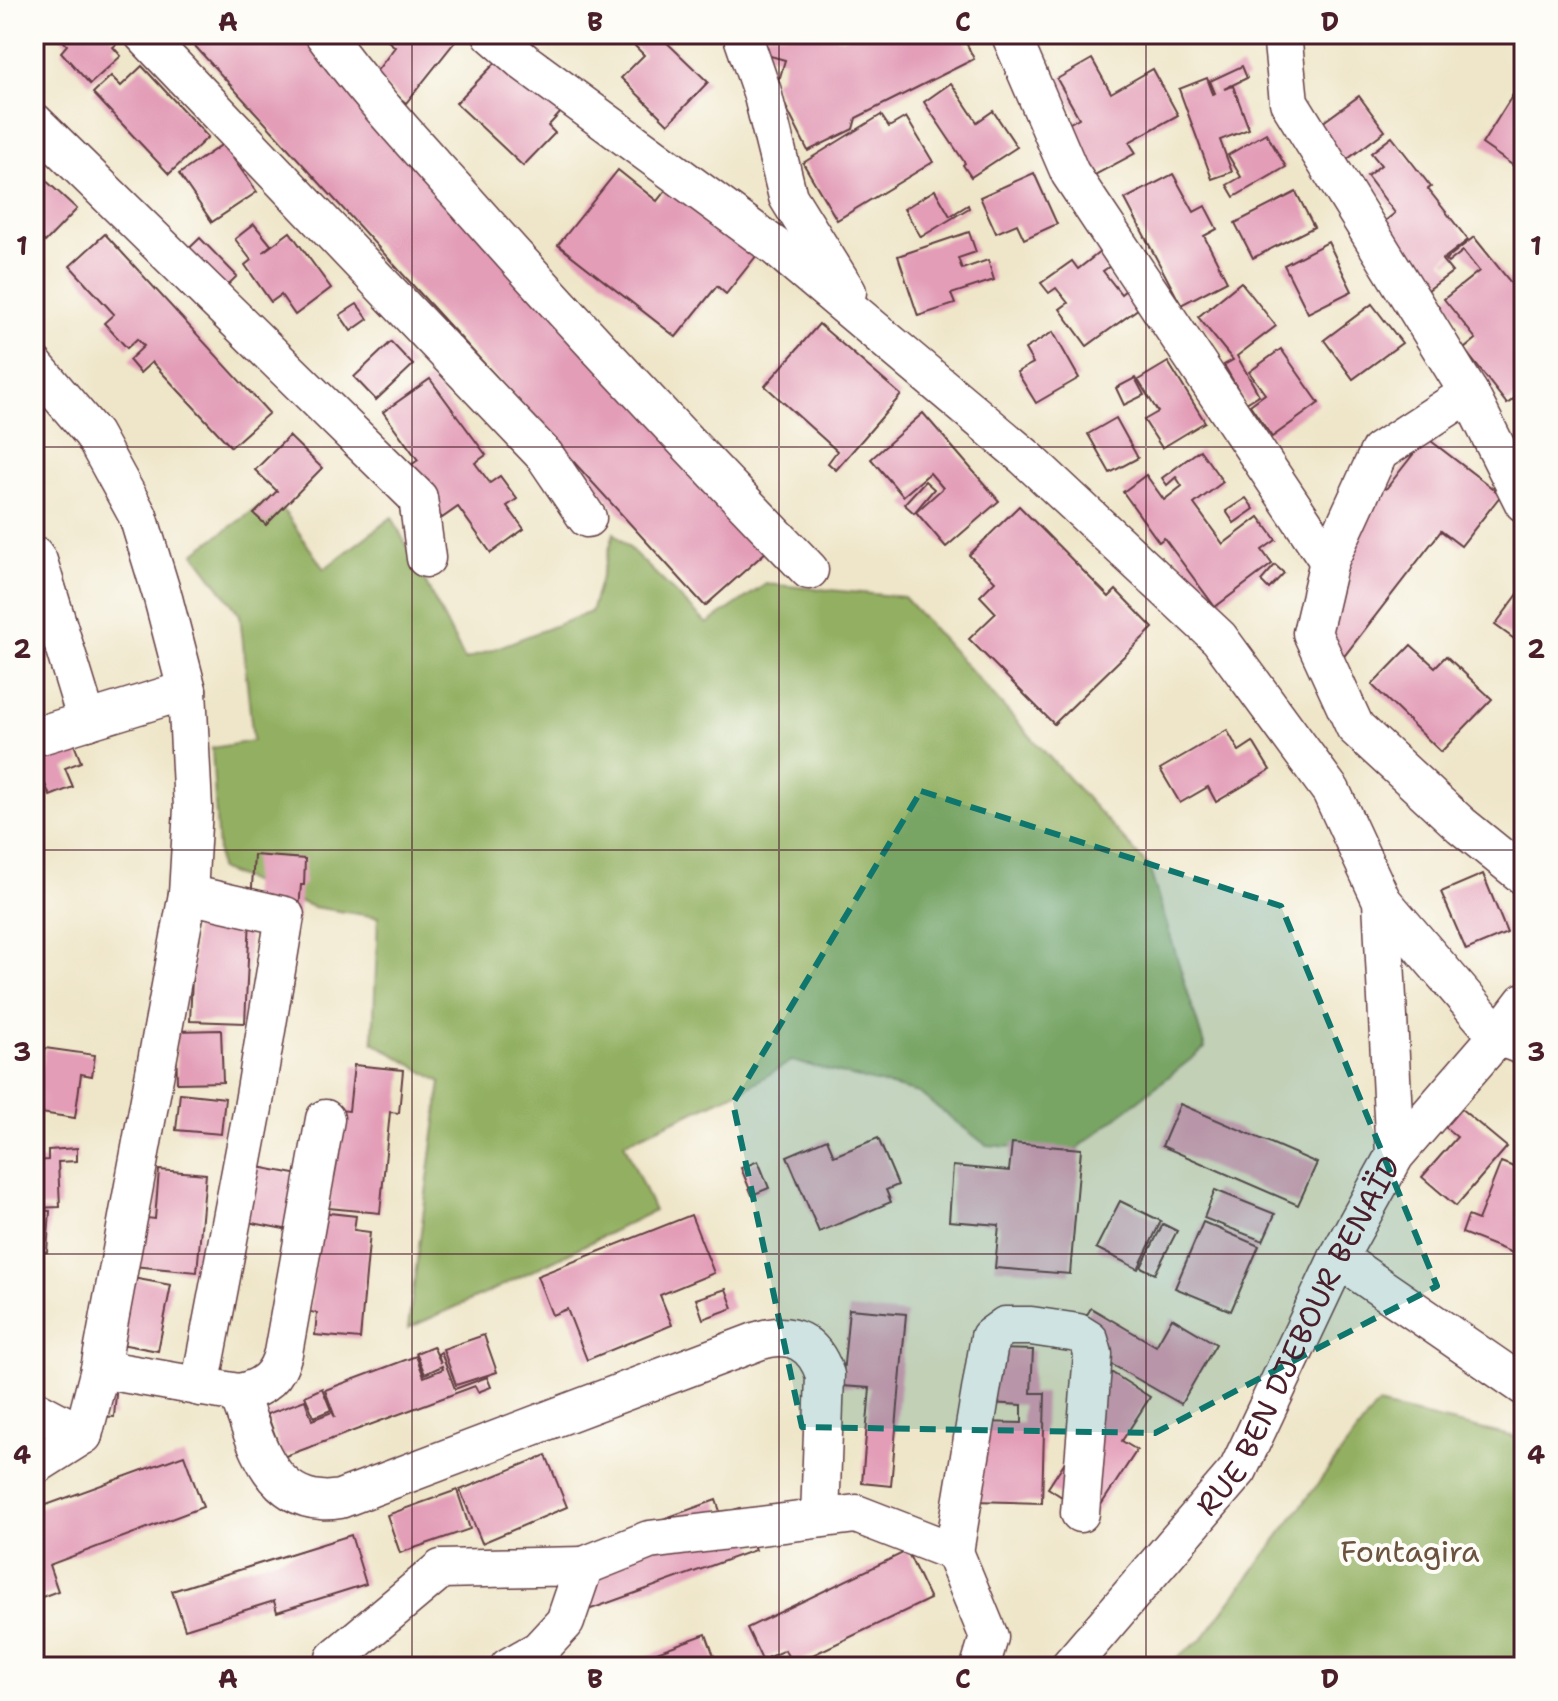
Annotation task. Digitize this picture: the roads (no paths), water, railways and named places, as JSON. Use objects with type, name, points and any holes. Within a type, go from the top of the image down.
[{"type":"street","points":[[143,34],[545,456],[587,518]]},
{"type":"street","points":[[324,34],[352,73],[527,270],[809,570]]},
{"type":"street","points":[[492,34],[524,62],[777,248],[1025,457],[1219,638],[1331,791],[1382,901],[1511,1041]]},
{"type":"street","points":[[742,34],[762,92],[788,197],[865,322]]},
{"type":"street","points":[[1012,34],[1070,173],[1329,561]]},
{"type":"street","points":[[1282,34],[1289,102],[1469,393],[1524,503]]},
{"type":"street","points":[[34,122],[418,498],[426,558]]},
{"type":"street","points":[[34,365],[93,434],[138,516],[187,690],[193,808],[188,894],[100,1369],[83,1435],[34,1466]]},
{"type":"street","points":[[1469,393],[1379,452],[1329,561],[1312,633],[1355,727],[1461,825],[1524,876]]},
{"type":"street","points":[[34,555],[87,721]]},
{"type":"street","points":[[34,737],[187,690]]},
{"type":"street","points":[[188,894],[285,916],[253,1108],[200,1387]]},
{"type":"street","points":[[1382,901],[1395,1155]]},
{"type":"street","name":"RUE BEN DJEBOUR BENAÏD","points":[[1069,1667],[1238,1470],[1338,1258],[1395,1155],[1511,1041],[1524,1002]]},
{"type":"street","points":[[100,1369],[238,1393],[259,1388],[268,1382],[281,1363],[325,1119]]},
{"type":"street","points":[[1338,1258],[1524,1386]]},
{"type":"street","points":[[980,1667],[989,1637],[954,1552],[990,1337],[1005,1326],[1031,1326],[1078,1333],[1089,1340],[1093,1354],[1080,1513]]},
{"type":"street","points":[[238,1393],[262,1454],[271,1472],[284,1486],[301,1496],[320,1501],[340,1499],[758,1341],[786,1337],[812,1349],[825,1375],[820,1518]]},
{"type":"street","points":[[34,1409],[83,1435]]},
{"type":"street","points":[[334,1667],[335,1658],[441,1569],[584,1566],[649,1540],[856,1514],[954,1552]]},
{"type":"street","points":[[509,1667],[539,1650],[565,1622],[584,1566]]},
{"type":"park label","name":"Fontagira","points":[[1410,1552]]}]
